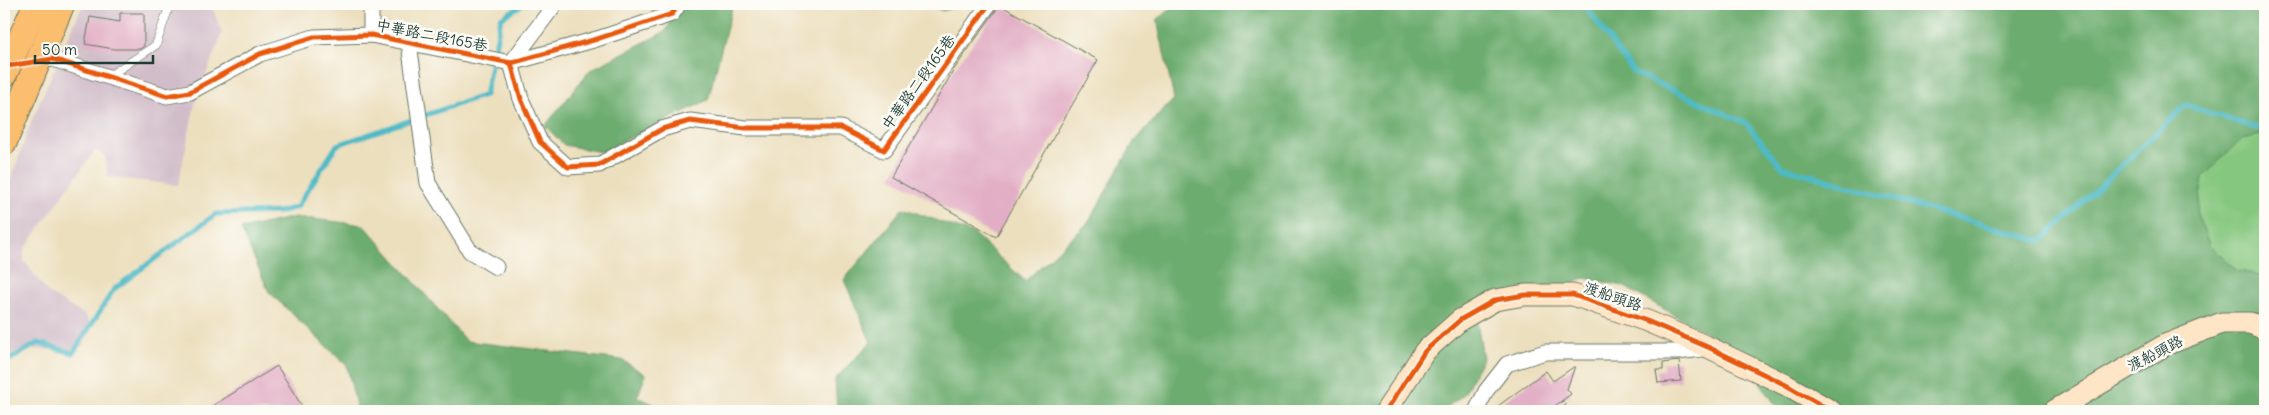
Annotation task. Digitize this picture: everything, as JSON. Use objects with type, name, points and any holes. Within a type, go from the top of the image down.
[{"type":"main road","points":[[6,70],[36,4]]},
{"type":"main road","points":[[4,144],[62,4]]},
{"type":"street","points":[[371,4],[371,35]]},
{"type":"street","points":[[507,62],[555,4]]},
{"type":"street","points":[[507,62],[597,39],[672,14],[679,4]]},
{"type":"street","name":"中華路二段165巷","points":[[6,70],[53,59],[167,96],[190,92],[260,54],[314,37],[371,35],[507,62],[540,142],[568,167],[599,165],[662,129],[690,121],[746,128],[841,128],[884,150],[988,4]]},
{"type":"street","points":[[409,43],[428,183],[470,251],[496,267]]},
{"type":"street","name":"渡船頭路","points":[[1386,411],[1425,351],[1460,320],[1495,300],[1525,295],[1573,295],[1647,321],[1710,348],[1786,385],[1832,411]]},
{"type":"street","name":"渡船頭路","points":[[2054,411],[2165,345],[2222,323],[2250,323],[2265,329]]},
{"type":"street","points":[[1476,411],[1486,391],[1507,364],[1545,352],[1678,352],[1710,348]]},
{"type":"lane","points":[[107,78],[156,46],[170,4]]},
{"type":"path","points":[[1562,401],[1570,411]]},
{"type":"shaded area","points":[[83,4],[211,4],[222,33],[195,104],[178,185],[108,177],[105,156],[95,150],[24,250],[24,261],[48,293],[86,316],[92,329],[83,345],[68,350],[27,349],[10,357],[4,367],[4,199],[31,122]]},
{"type":"green space","points":[[679,4],[733,4],[708,100],[601,152],[564,145],[545,126],[590,70],[666,31]]},
{"type":"green space","points":[[924,4],[963,4],[943,11]]},
{"type":"green space","points":[[1176,4],[2265,4],[2265,134],[2241,139],[2203,177],[2197,214],[2210,247],[2238,271],[2265,276],[2265,411],[1780,411],[1737,350],[1623,286],[1584,278],[1477,321],[1483,358],[1464,394],[1442,411],[837,411],[835,379],[871,342],[844,280],[903,208],[974,234],[1025,281],[1088,223],[1135,140],[1174,99],[1157,20]]},
{"type":"green space","points":[[2265,134],[2265,276],[2238,271],[2210,247],[2197,214],[2203,177],[2241,139]]},
{"type":"green space","points":[[295,217],[364,225],[466,341],[622,360],[646,375],[637,397],[662,408],[714,411],[350,411],[356,405],[347,366],[269,292],[241,229]]},
{"type":"building","points":[[998,4],[1098,60],[996,237],[891,177],[955,68],[997,9]]},
{"type":"building","points":[[120,13],[144,13],[144,46],[140,49],[114,49],[85,44],[90,17],[120,22]]},
{"type":"building","points":[[1679,361],[1681,381],[1658,383],[1656,370],[1663,370],[1663,363]]},
{"type":"building","points":[[277,366],[305,411],[204,411]]},
{"type":"building","points":[[1575,366],[1567,389],[1571,394],[1548,411],[1491,411],[1546,371],[1553,381]]},
{"type":"waterway","points":[[4,363],[38,343],[73,353],[114,289],[216,214],[279,212],[297,207],[337,145],[485,95],[501,18],[523,4]]},
{"type":"waterway","points":[[1584,4],[1633,72],[1746,123],[1782,167],[2041,241],[2186,105],[2265,131]]},
{"type":"cycle path","points":[[8,66],[53,59],[167,96],[190,92],[260,54],[314,37],[371,35],[511,63],[597,39],[672,14],[679,4]]},
{"type":"cycle path","points":[[511,63],[521,99],[540,142],[568,167],[599,165],[662,129],[690,121],[746,128],[841,128],[884,150],[989,4]]},
{"type":"cycle path","points":[[1386,411],[1425,351],[1460,320],[1495,300],[1525,295],[1573,295],[1647,321],[1710,348],[1786,385],[1831,411]]}]
